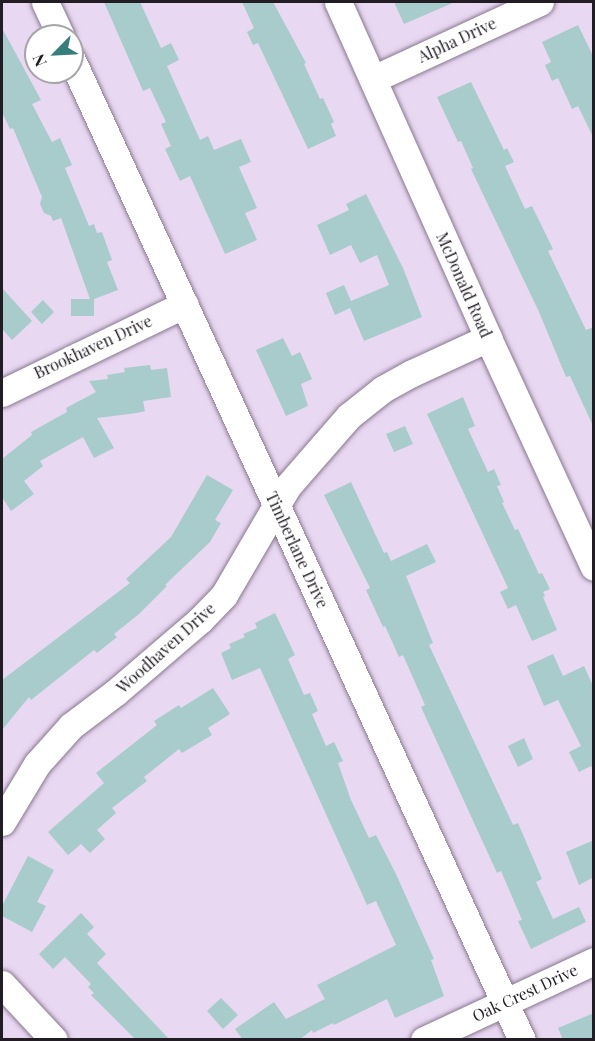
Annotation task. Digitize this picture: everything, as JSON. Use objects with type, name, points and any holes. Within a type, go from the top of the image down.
[{"type":"street","points":[[45,2],[55,24]]},
{"type":"street","name":"McDonald Road","points":[[338,2],[488,338],[594,567]]},
{"type":"street","name":"Alpha Drive","points":[[373,79],[540,2]]},
{"type":"street","name":"Timberlane Drive","points":[[83,84],[522,1040]]},
{"type":"street","name":"Brookhaven Drive","points":[[2,393],[185,304]]},
{"type":"street","name":"Woodhaven Drive","points":[[2,822],[37,764],[71,726],[116,692],[200,621],[224,595],[287,487],[349,416],[383,389],[488,338]]},
{"type":"street","name":"Oak Crest Drive","points":[[424,1040],[594,961]]},
{"type":"street","points":[[2,984],[54,1040]]},
{"type":"building","points":[[104,2],[140,2],[161,48],[171,43],[179,60],[167,66],[200,140],[208,136],[214,150],[241,139],[251,162],[239,167],[257,208],[245,213],[257,240],[225,254],[190,176],[180,181],[165,149],[171,146],[161,124],[166,122],[150,88],[143,91]]},
{"type":"building","points":[[242,2],[273,2],[306,63],[304,64],[320,99],[323,98],[334,122],[331,124],[336,136],[308,149],[258,43],[253,45],[247,32],[254,28]]},
{"type":"building","points":[[394,2],[455,2],[404,24]]},
{"type":"building","points":[[578,25],[594,58],[594,139],[578,106],[572,109],[558,78],[552,81],[545,65],[551,62],[542,42]]},
{"type":"building","points":[[2,28],[24,69],[24,84],[32,84],[41,100],[32,104],[52,142],[60,138],[72,165],[65,168],[89,226],[94,224],[97,233],[102,232],[112,260],[107,262],[118,290],[94,299],[94,316],[71,316],[71,299],[90,299],[61,218],[53,221],[51,216],[44,213],[40,204],[42,197],[13,128],[10,129],[2,112]]},
{"type":"building","points":[[471,82],[504,150],[507,148],[514,162],[505,166],[525,209],[532,206],[553,249],[548,251],[586,330],[594,327],[594,428],[570,376],[566,377],[539,312],[471,169],[473,168],[461,141],[458,142],[437,97]]},
{"type":"building","points":[[366,194],[403,268],[422,317],[364,341],[350,308],[335,315],[326,293],[344,285],[351,301],[389,285],[377,255],[360,263],[351,245],[330,255],[317,225],[349,210],[346,204]]},
{"type":"building","points":[[2,288],[32,321],[12,340],[2,329]]},
{"type":"building","points":[[43,300],[54,312],[42,324],[31,312]]},
{"type":"building","points":[[283,338],[292,356],[300,352],[312,379],[301,384],[308,406],[286,416],[256,350]]},
{"type":"building","points":[[150,365],[151,370],[167,368],[171,397],[143,401],[145,411],[97,418],[114,448],[94,458],[83,437],[40,461],[43,466],[24,481],[34,494],[11,511],[2,497],[2,459],[32,435],[31,432],[67,412],[66,408],[96,392],[89,381],[108,379],[107,375],[125,372],[124,368]]},
{"type":"building","points":[[463,397],[475,426],[468,429],[488,472],[494,469],[501,485],[497,486],[504,502],[502,503],[515,530],[518,529],[539,574],[542,573],[550,589],[543,592],[545,596],[543,597],[557,630],[532,641],[516,605],[508,609],[500,592],[508,588],[427,414]]},
{"type":"building","points":[[405,426],[413,444],[394,452],[386,434]]},
{"type":"building","points":[[207,475],[233,490],[215,520],[221,523],[210,542],[165,585],[167,586],[139,614],[114,634],[117,637],[97,653],[94,650],[31,700],[29,697],[2,730],[2,680],[130,583],[126,579],[171,537]]},
{"type":"building","points":[[351,482],[384,553],[387,552],[391,561],[427,544],[436,562],[406,576],[433,643],[429,645],[513,825],[518,823],[542,879],[536,882],[553,919],[579,907],[586,922],[531,949],[518,921],[522,920],[501,871],[497,873],[421,707],[425,705],[403,655],[399,657],[385,626],[383,627],[366,590],[370,588],[324,495]]},
{"type":"building","points":[[275,613],[295,655],[288,659],[304,695],[310,693],[318,711],[312,714],[326,746],[334,742],[343,761],[338,763],[351,800],[369,838],[376,835],[395,872],[434,959],[431,960],[444,996],[395,1018],[387,999],[334,1025],[333,1023],[313,1033],[312,1030],[299,1040],[243,1040],[235,1029],[274,1002],[286,1019],[325,999],[317,985],[396,945],[376,901],[367,905],[260,668],[232,680],[221,653],[231,648],[229,644],[245,637],[243,634],[257,628],[255,623]]},
{"type":"building","points":[[553,654],[563,676],[584,666],[594,688],[594,770],[591,766],[579,772],[569,752],[581,746],[558,700],[544,706],[527,666]]},
{"type":"building","points":[[213,688],[230,714],[208,728],[212,735],[182,753],[179,749],[144,777],[147,781],[112,808],[116,813],[97,830],[105,839],[90,853],[81,844],[68,855],[48,832],[104,783],[96,773],[157,725],[154,721],[179,705],[181,708]]},
{"type":"building","points":[[524,738],[533,759],[518,767],[508,746]]},
{"type":"building","points":[[594,840],[594,877],[579,885],[566,852]]},
{"type":"building","points":[[28,856],[54,870],[37,902],[46,906],[32,932],[2,916],[2,906]]},
{"type":"building","points":[[81,913],[94,927],[87,934],[106,954],[97,963],[170,1040],[136,1040],[91,995],[94,993],[88,987],[91,984],[65,957],[53,969],[39,954]]},
{"type":"building","points":[[221,998],[238,1015],[223,1029],[207,1011]]},
{"type":"building","points":[[594,1013],[594,1040],[563,1040],[558,1028]]}]
